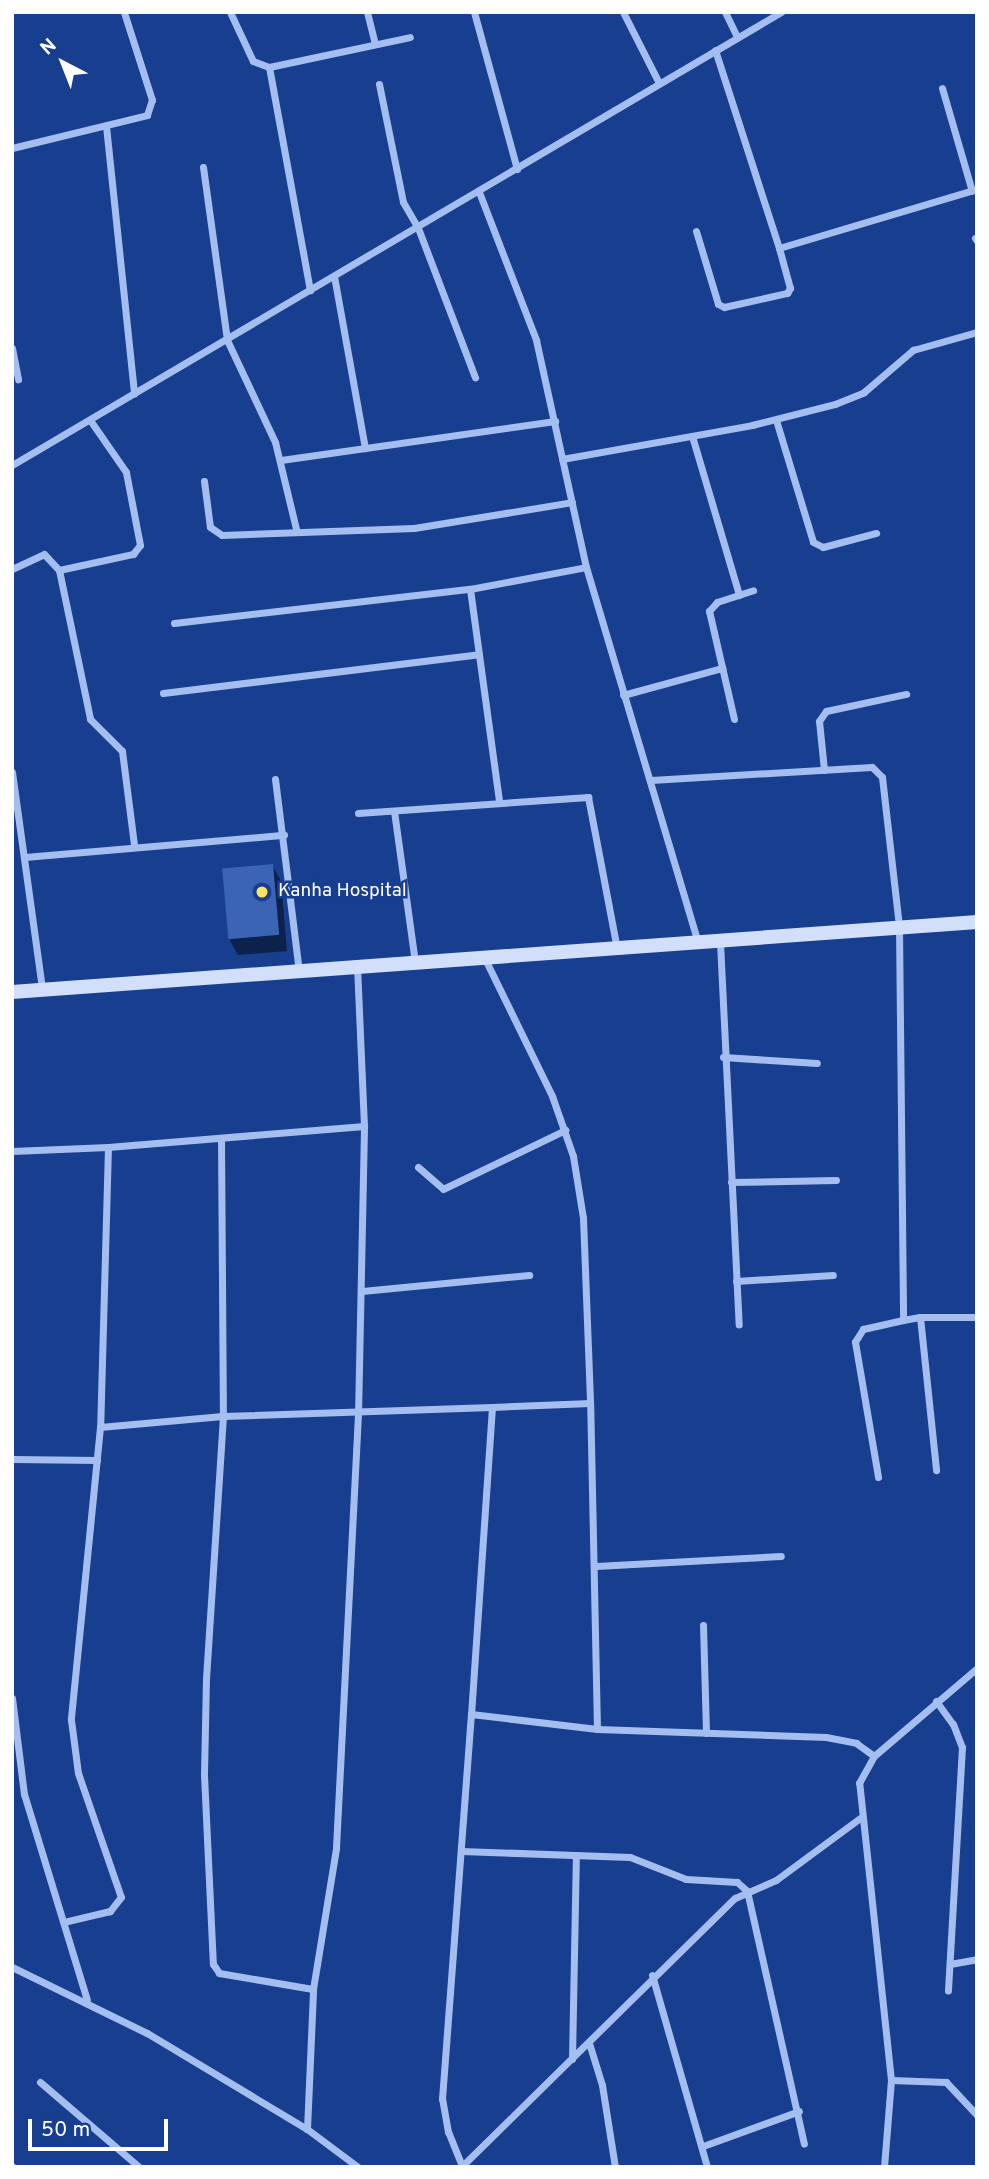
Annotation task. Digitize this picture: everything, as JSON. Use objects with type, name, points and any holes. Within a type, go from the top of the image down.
[{"type":"main road","points":[[12,992],[977,922]]},
{"type":"street","points":[[12,148],[147,114],[151,109],[124,12]]},
{"type":"street","points":[[230,12],[253,61],[269,67],[410,37]]},
{"type":"street","points":[[368,12],[375,44]]},
{"type":"street","points":[[474,12],[517,169]]},
{"type":"street","points":[[623,12],[659,83]]},
{"type":"street","points":[[725,12],[737,37]]},
{"type":"street","points":[[12,465],[781,12]]},
{"type":"street","points":[[696,231],[713,298],[724,307],[787,293],[789,288],[779,248],[715,50]]},
{"type":"street","points":[[269,67],[310,290]]},
{"type":"street","points":[[379,85],[402,202],[418,228],[475,377]]},
{"type":"street","points":[[779,248],[974,190],[942,88]]},
{"type":"street","points":[[106,126],[134,394]]},
{"type":"street","points":[[203,167],[228,340],[261,407],[281,460],[296,529]]},
{"type":"street","points":[[479,192],[529,315],[586,567],[698,943]]},
{"type":"street","points":[[334,276],[365,448]]},
{"type":"street","points":[[562,459],[776,420],[850,399],[913,350],[977,332]]},
{"type":"street","points":[[12,348],[18,379]]},
{"type":"street","points":[[59,570],[133,554],[140,545],[126,472],[90,420]]},
{"type":"street","points":[[776,420],[813,542],[823,547],[876,533]]},
{"type":"street","points":[[281,460],[555,421]]},
{"type":"street","points":[[692,436],[739,595]]},
{"type":"street","points":[[204,481],[210,527],[217,535],[296,529],[414,528],[572,502]]},
{"type":"street","points":[[12,569],[44,554],[59,570],[89,719],[122,751],[134,845]]},
{"type":"street","points":[[174,623],[470,589],[586,567]]},
{"type":"street","points":[[470,589],[499,802]]},
{"type":"street","points":[[734,719],[709,611],[717,603],[753,590]]},
{"type":"street","points":[[163,693],[479,654]]},
{"type":"street","points":[[623,695],[722,668]]},
{"type":"street","points":[[824,770],[819,721],[826,711],[906,694]]},
{"type":"street","points":[[651,780],[878,769],[899,927],[903,1320]]},
{"type":"street","points":[[12,772],[43,989]]},
{"type":"street","points":[[275,779],[299,971]]},
{"type":"street","points":[[358,813],[588,797],[617,949]]},
{"type":"street","points":[[394,811],[415,963]]},
{"type":"street","points":[[25,857],[134,845],[284,835]]},
{"type":"street","points":[[720,942],[723,1057],[739,1325]]},
{"type":"street","points":[[484,956],[565,1129],[583,1218],[596,1566],[597,1729]]},
{"type":"street","points":[[307,2130],[313,1989],[336,1848],[358,1415],[365,1126],[357,967]]},
{"type":"street","points":[[723,1057],[817,1063]]},
{"type":"street","points":[[12,1151],[108,1147],[365,1126]]},
{"type":"street","points":[[418,1167],[443,1189],[565,1129]]},
{"type":"street","points":[[221,1138],[223,1416],[206,1678],[204,1776],[213,1964],[219,1973],[313,1989]]},
{"type":"street","points":[[64,1922],[110,1911],[121,1897],[78,1773],[71,1720],[100,1427],[108,1147]]},
{"type":"street","points":[[731,1182],[836,1181]]},
{"type":"street","points":[[362,1291],[529,1275]]},
{"type":"street","points":[[736,1280],[833,1275]]},
{"type":"street","points":[[920,1317],[936,1471]]},
{"type":"street","points":[[878,1477],[855,1342],[863,1329],[920,1317],[977,1317]]},
{"type":"street","points":[[100,1427],[223,1416],[358,1415],[590,1403]]},
{"type":"street","points":[[492,1407],[442,2099],[448,2132],[462,2166],[589,2043],[652,1975],[747,1891],[776,1880],[860,1818]]},
{"type":"street","points":[[12,1459],[97,1460]]},
{"type":"street","points":[[596,1566],[781,1556]]},
{"type":"street","points":[[703,1625],[706,1733]]},
{"type":"street","points":[[884,2167],[891,2080],[860,1818],[859,1783],[874,1755],[977,1668]]},
{"type":"street","points":[[12,1698],[24,1794],[88,2000]]},
{"type":"street","points":[[936,1701],[953,1724],[962,1747],[948,1992]]},
{"type":"street","points":[[471,1714],[597,1729],[844,1738],[874,1755]]},
{"type":"street","points":[[461,1851],[630,1857],[686,1879],[727,1879],[747,1891],[799,2111],[804,2144]]},
{"type":"street","points":[[572,2059],[576,1855]]},
{"type":"street","points":[[950,1964],[977,1959]]},
{"type":"street","points":[[12,1967],[88,2000],[307,2130],[358,2167]]},
{"type":"street","points":[[652,1975],[707,2167]]},
{"type":"street","points":[[589,2043],[603,2085],[615,2167]]},
{"type":"street","points":[[891,2080],[946,2082],[977,2115]]},
{"type":"street","points":[[40,2082],[139,2167]]},
{"type":"street","points":[[703,2146],[799,2111]]},
{"type":"building","points":[[273,864],[279,935],[228,939],[222,868]]},
{"type":"place","name":"Kanha Hospital","points":[[262,892]]}]
